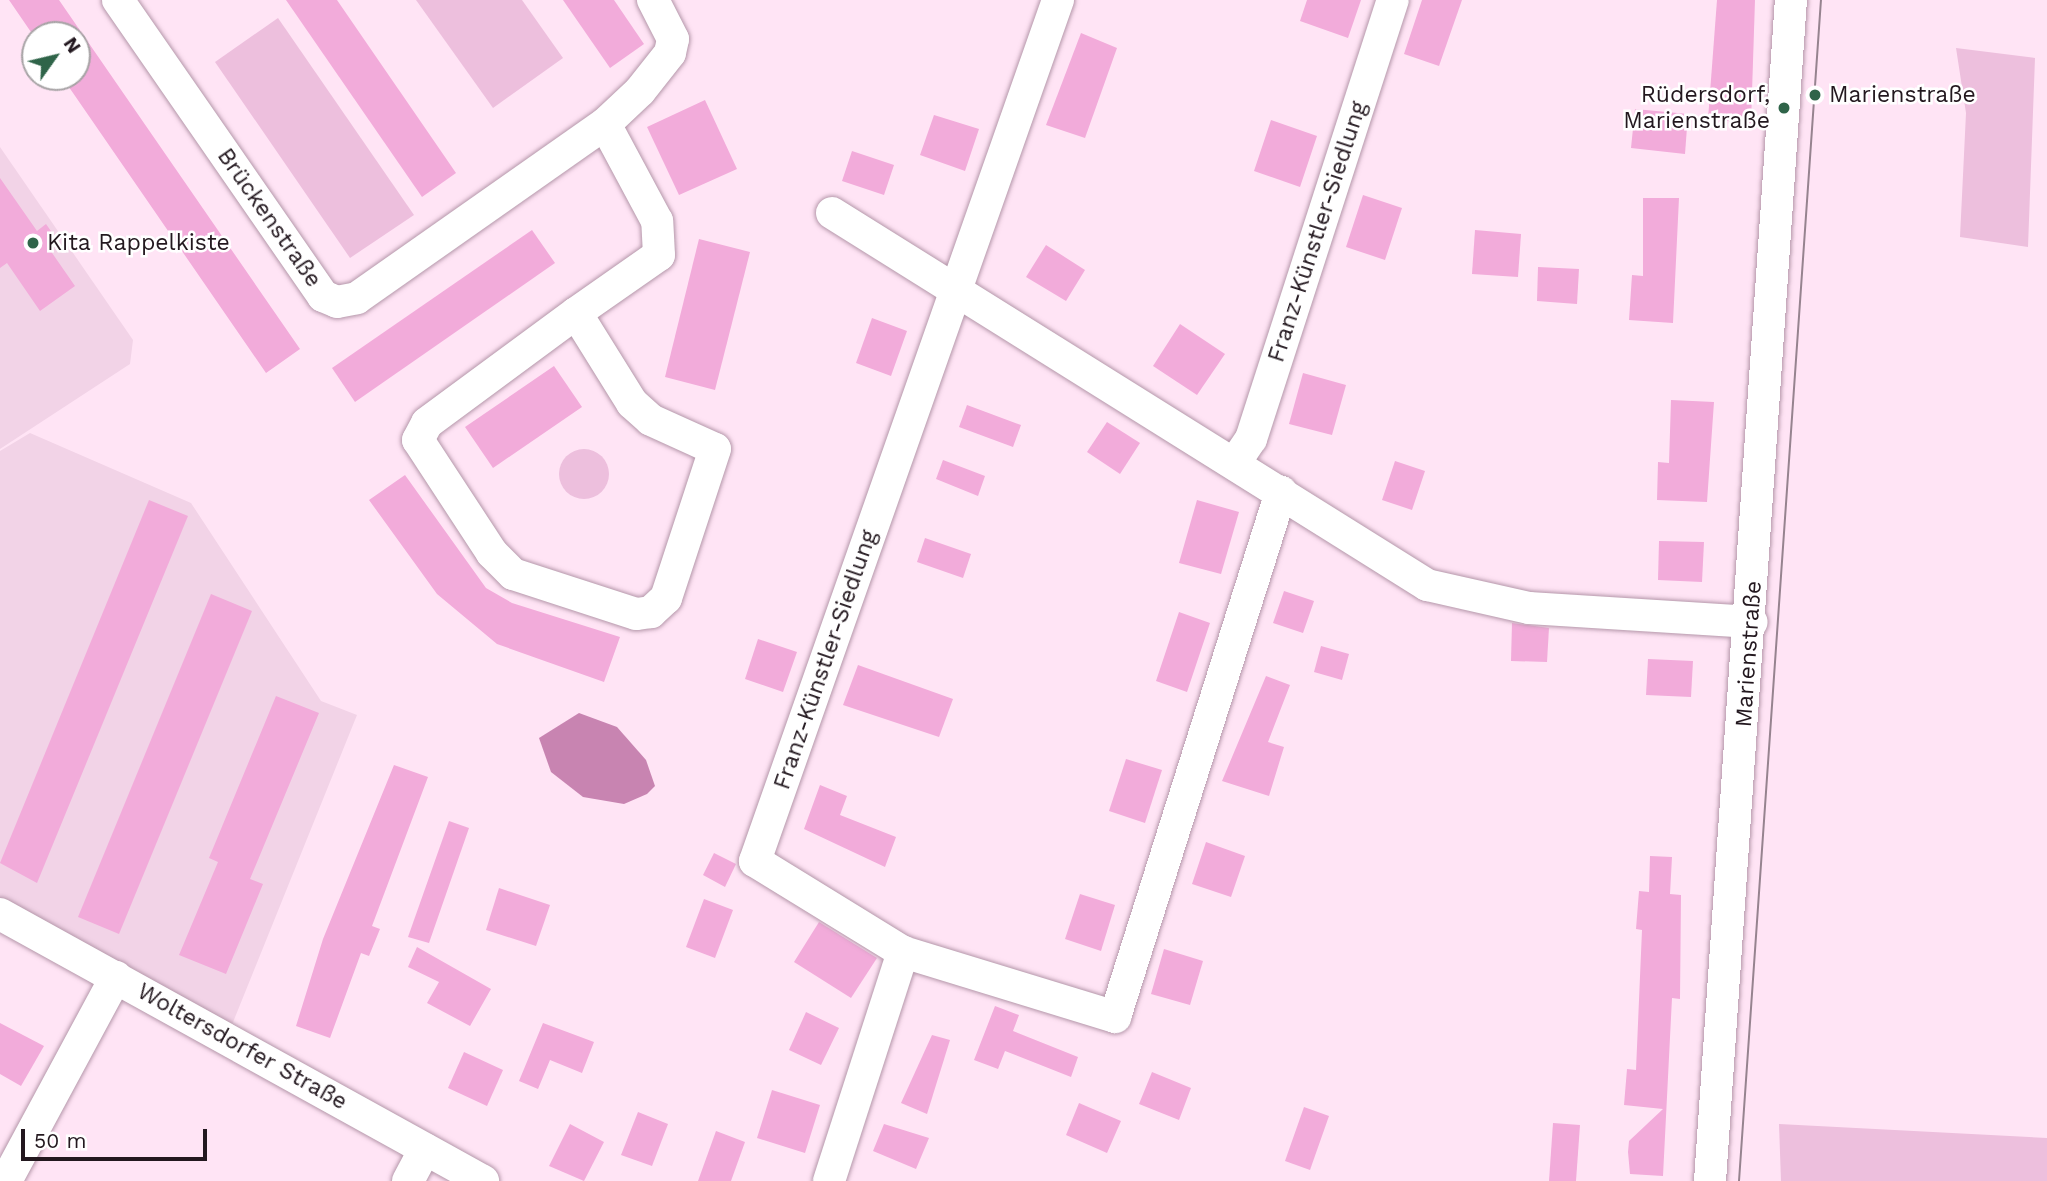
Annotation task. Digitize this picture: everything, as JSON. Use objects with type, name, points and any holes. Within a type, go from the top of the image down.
[{"type":"street","name":"Brückenstraße","points":[[118,0],[323,296],[337,302],[357,298],[605,124],[670,54],[673,39],[653,0]]},
{"type":"street","name":"Franz-Künstler-Siedlung","points":[[1058,0],[755,861],[903,952],[1115,1017],[1281,492]]},
{"type":"street","name":"Franz-Künstler-Siedlung","points":[[1237,461],[1251,439],[1392,0]]},
{"type":"street","name":"Marienstraße","points":[[1710,1181],[1752,622],[1791,0]]},
{"type":"street","points":[[576,313],[632,403],[651,420],[715,449],[666,598],[651,612],[636,614],[513,575],[492,553],[418,440],[427,423],[576,313],[659,255],[657,221],[605,124]]},
{"type":"street","points":[[832,213],[955,294],[1237,461],[1427,585],[1529,608],[1752,622]]},
{"type":"street","name":"Woltersdorfer Straße","points":[[0,914],[483,1181]]},
{"type":"street","points":[[829,1181],[903,952]]},
{"type":"street","points":[[6,1181],[116,977]]},
{"type":"street","points":[[408,1181],[425,1149]]},
{"type":"shaded area","points":[[416,0],[522,0],[563,58],[493,108]]},
{"type":"shaded area","points":[[278,18],[414,215],[350,258],[215,62]]},
{"type":"shaded area","points":[[1956,48],[2035,58],[2028,247],[1960,237],[1966,113]]},
{"type":"shaded area","name":"Kita Rappelkiste","points":[[0,147],[133,340],[130,364],[0,449]]},
{"type":"shaded area","points":[[30,433],[191,503],[321,701],[357,715],[223,1047],[0,923],[0,451]]},
{"type":"shaded area","points":[[584,449],[602,456],[609,474],[602,492],[584,499],[566,492],[559,474],[566,456]]},
{"type":"shaded area","points":[[579,713],[617,727],[646,760],[655,786],[647,794],[624,804],[583,797],[551,772],[539,738]]},
{"type":"shaded area","points":[[1779,1124],[2047,1138],[2047,1181],[1781,1181]]},
{"type":"building","points":[[9,0],[59,0],[74,21],[23,21]]},
{"type":"building","points":[[286,0],[337,0],[456,173],[422,197]]},
{"type":"building","points":[[563,0],[614,0],[644,44],[610,68]]},
{"type":"building","points":[[1307,0],[1361,0],[1348,38],[1300,21]]},
{"type":"building","points":[[1422,0],[1462,0],[1439,66],[1404,54]]},
{"type":"building","points":[[1717,0],[1755,0],[1751,123],[1708,119]]},
{"type":"building","points":[[1081,33],[1117,48],[1085,138],[1046,125]]},
{"type":"building","points":[[91,46],[300,349],[266,373],[72,91],[91,91]]},
{"type":"building","points":[[705,100],[737,169],[679,195],[647,127]]},
{"type":"building","points":[[1635,109],[1688,114],[1685,154],[1631,148]]},
{"type":"building","points":[[934,115],[979,129],[965,171],[920,155]]},
{"type":"building","points":[[1271,120],[1317,136],[1300,187],[1254,171]]},
{"type":"building","points":[[852,151],[894,165],[884,195],[842,181]]},
{"type":"building","points":[[0,178],[37,231],[46,224],[60,244],[50,250],[75,286],[40,311],[7,263],[0,268]]},
{"type":"building","points":[[1363,195],[1402,208],[1385,260],[1346,247]]},
{"type":"building","points":[[1643,198],[1679,198],[1673,323],[1629,320],[1632,275],[1643,276]]},
{"type":"building","points":[[532,230],[555,263],[355,402],[332,368]]},
{"type":"building","points":[[1475,230],[1521,234],[1518,277],[1472,274]]},
{"type":"building","points":[[699,239],[750,252],[715,390],[665,377]]},
{"type":"building","points":[[1046,245],[1085,270],[1066,301],[1026,277]]},
{"type":"building","points":[[1538,267],[1579,269],[1577,304],[1537,301]]},
{"type":"building","points":[[872,318],[907,331],[891,376],[856,363]]},
{"type":"building","points":[[1180,324],[1225,354],[1197,395],[1153,366]]},
{"type":"building","points":[[554,366],[582,407],[493,468],[465,427]]},
{"type":"building","points":[[1303,373],[1346,385],[1332,435],[1289,424]]},
{"type":"building","points":[[1671,400],[1714,402],[1707,502],[1657,500],[1658,462],[1669,463]]},
{"type":"building","points":[[967,405],[1021,425],[1013,447],[959,427]]},
{"type":"building","points":[[1107,422],[1140,443],[1120,474],[1087,452]]},
{"type":"building","points":[[943,460],[985,476],[978,496],[936,479]]},
{"type":"building","points":[[1395,461],[1425,471],[1412,510],[1382,500]]},
{"type":"building","points":[[405,475],[486,588],[512,603],[620,637],[604,682],[497,644],[437,594],[369,500]]},
{"type":"building","points":[[149,500],[188,516],[37,883],[0,863]]},
{"type":"building","points":[[1197,500],[1239,512],[1221,574],[1179,563]]},
{"type":"building","points":[[925,538],[971,554],[963,578],[917,562]]},
{"type":"building","points":[[1659,541],[1704,542],[1702,582],[1658,580]]},
{"type":"building","points":[[1284,591],[1314,601],[1303,633],[1273,623]]},
{"type":"building","points":[[211,594],[252,611],[119,934],[78,917]]},
{"type":"building","points":[[1179,612],[1210,623],[1187,692],[1156,681]]},
{"type":"building","points":[[1512,623],[1549,628],[1547,662],[1511,661]]},
{"type":"building","points":[[758,639],[797,652],[783,692],[745,679]]},
{"type":"building","points":[[1321,646],[1349,654],[1342,680],[1314,672]]},
{"type":"building","points":[[1648,659],[1693,661],[1691,697],[1646,695]]},
{"type":"building","points":[[858,665],[953,699],[939,737],[843,705]]},
{"type":"building","points":[[1266,676],[1290,685],[1268,742],[1284,747],[1269,796],[1222,781]]},
{"type":"building","points":[[276,696],[319,713],[250,879],[263,884],[226,974],[179,955],[218,862],[209,858]]},
{"type":"building","points":[[1126,759],[1162,770],[1145,823],[1109,811]]},
{"type":"building","points":[[394,765],[428,777],[372,926],[380,929],[369,956],[361,953],[330,1038],[296,1026],[323,939]]},
{"type":"building","points":[[820,785],[847,796],[840,815],[896,837],[885,867],[804,829]]},
{"type":"building","points":[[449,821],[469,828],[429,943],[408,937]]},
{"type":"building","points":[[1206,842],[1245,856],[1231,897],[1192,884]]},
{"type":"building","points":[[714,853],[736,864],[725,887],[703,875]]},
{"type":"building","points":[[1650,856],[1672,857],[1670,894],[1681,895],[1680,999],[1672,998],[1663,1176],[1630,1174],[1628,1152],[1629,1141],[1663,1109],[1624,1105],[1627,1069],[1636,1070],[1642,930],[1636,929],[1639,891],[1649,892]]},
{"type":"building","points":[[499,888],[550,905],[536,946],[486,930]]},
{"type":"building","points":[[1080,894],[1115,905],[1101,951],[1065,939]]},
{"type":"building","points":[[704,899],[733,910],[715,958],[686,947]]},
{"type":"building","points":[[819,922],[877,958],[851,998],[794,962]]},
{"type":"building","points":[[417,947],[491,989],[470,1026],[427,1003],[439,982],[408,967]]},
{"type":"building","points":[[1164,949],[1203,961],[1190,1005],[1151,994]]},
{"type":"building","points":[[995,1006],[1019,1015],[1013,1031],[1078,1057],[1071,1077],[1005,1051],[998,1069],[974,1060]]},
{"type":"building","points":[[806,1012],[839,1028],[821,1065],[789,1050]]},
{"type":"building","points":[[0,1023],[44,1046],[21,1086],[0,1074]]},
{"type":"building","points":[[543,1023],[594,1042],[582,1073],[550,1060],[538,1089],[519,1081]]},
{"type":"building","points":[[932,1035],[950,1040],[927,1114],[901,1103]]},
{"type":"building","points":[[464,1052],[503,1070],[487,1106],[448,1088]]},
{"type":"building","points":[[1152,1072],[1191,1088],[1179,1120],[1139,1104]]},
{"type":"building","points":[[772,1090],[820,1105],[805,1153],[757,1138]]},
{"type":"building","points":[[1079,1103],[1121,1121],[1107,1153],[1066,1135]]},
{"type":"building","points":[[1304,1107],[1329,1116],[1310,1170],[1285,1161]]},
{"type":"building","points":[[638,1112],[668,1124],[652,1166],[621,1155]]},
{"type":"building","points":[[1553,1123],[1580,1125],[1576,1181],[1549,1181]]},
{"type":"building","points":[[570,1124],[604,1142],[584,1181],[549,1166]]},
{"type":"building","points":[[884,1124],[929,1138],[916,1169],[873,1151]]},
{"type":"building","points":[[716,1131],[745,1142],[731,1181],[698,1181]]},
{"type":"tram line","points":[[1739,1181],[1821,0]]},
{"type":"place","name":"Marienstraße","points":[[1815,95]]},
{"type":"place","name":"Rüdersdorf, Marienstraße","points":[[1784,108]]},
{"type":"place","name":"Kita Rappelkiste","points":[[33,243]]}]
